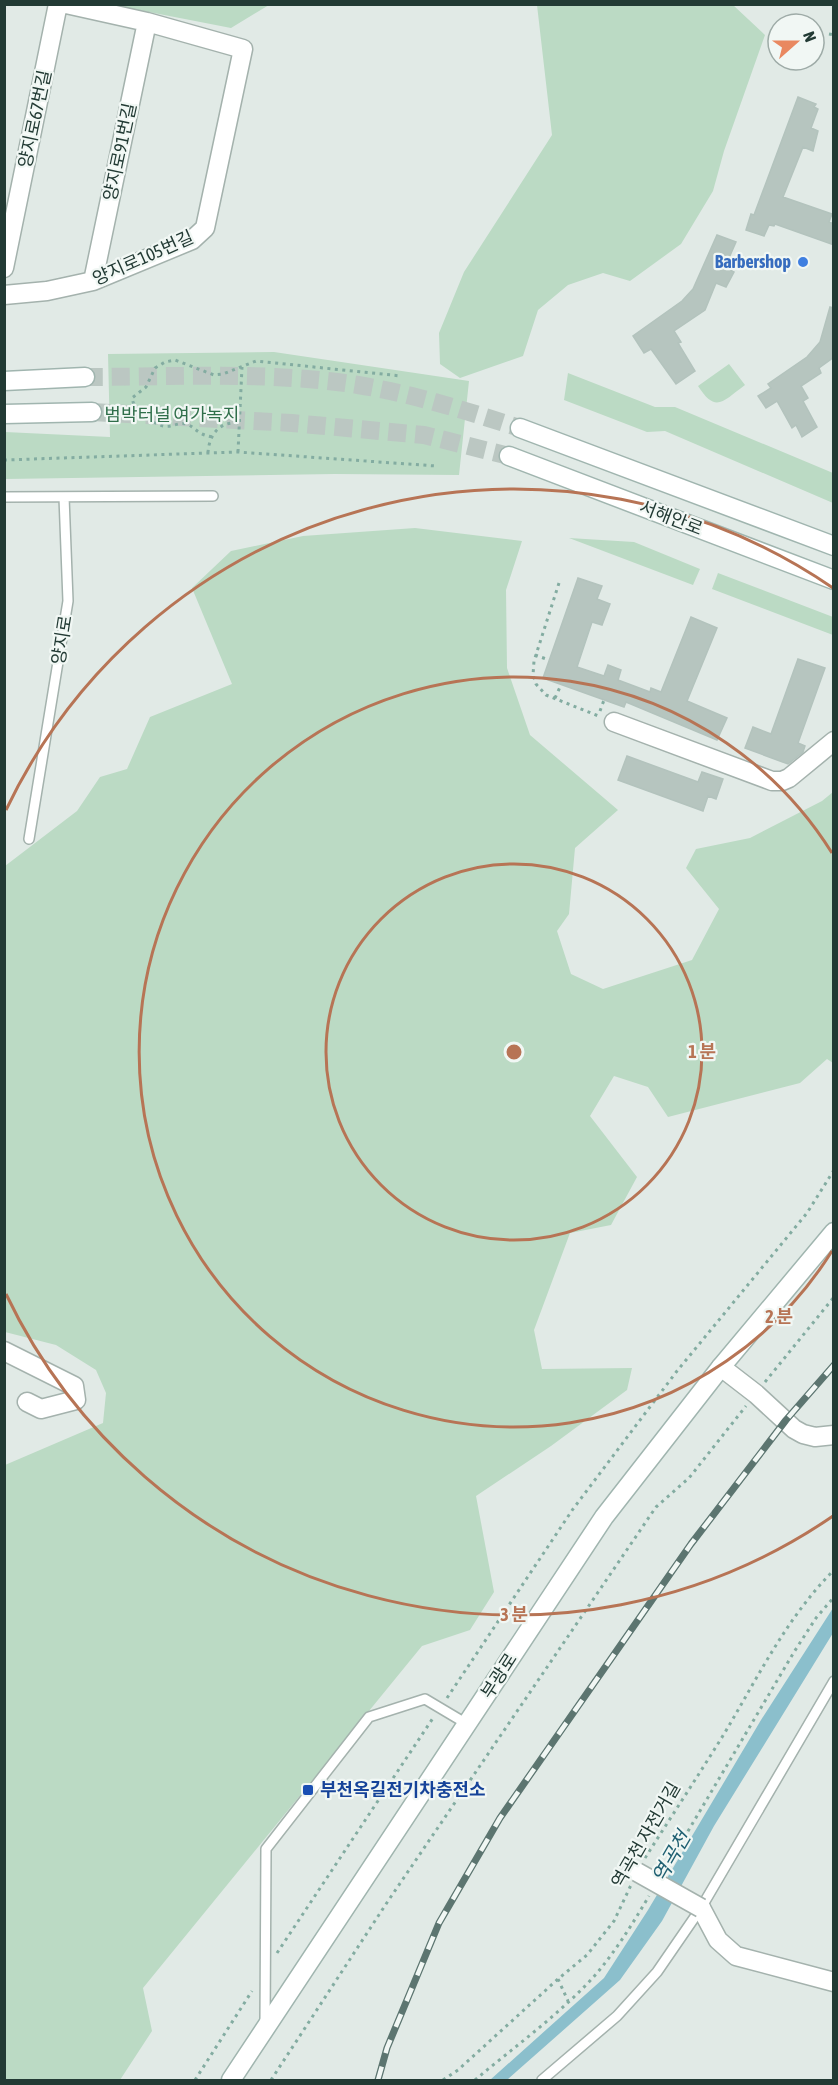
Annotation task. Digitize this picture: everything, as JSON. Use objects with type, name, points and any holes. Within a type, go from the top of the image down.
[{"type":"main road","name":"양지로67번길","points":[[4,268],[58,4]]},
{"type":"main road","points":[[66,4],[147,22]]},
{"type":"main road","name":"양지로105번길","points":[[4,296],[47,291],[93,281],[192,240],[205,228],[243,48],[147,22]]},
{"type":"main road","name":"양지로91번길","points":[[93,281],[147,22]]},
{"type":"main road","points":[[4,381],[85,377]]},
{"type":"main road","points":[[4,414],[92,412]]},
{"type":"main road","name":"서해안로","points":[[520,428],[834,546]]},
{"type":"main road","name":"서해안로","points":[[508,456],[834,580]]},
{"type":"main road","points":[[606,719],[772,781],[782,781],[789,777],[834,741]]},
{"type":"main road","name":"부광로","points":[[231,2080],[604,1517],[722,1367],[834,1232]]},
{"type":"main road","points":[[4,1351],[74,1386],[76,1400],[41,1408],[27,1402]]},
{"type":"main road","points":[[722,1367],[794,1429],[815,1437],[834,1435]]},
{"type":"main road","points":[[637,1872],[701,1908],[718,1940],[736,1956],[834,1982]]},
{"type":"lane","points":[[4,497],[213,496]]},
{"type":"lane","name":"양지로","points":[[29,839],[68,601],[64,497]]},
{"type":"lane","points":[[542,2080],[617,2016],[657,1972],[701,1908],[834,1681]]},
{"type":"lane","points":[[265,2030],[266,1849],[369,1717],[425,1699],[467,1724]]},
{"type":"path","points":[[212,436],[202,435],[191,425],[180,423],[164,426],[138,411],[132,398],[146,387],[155,368],[165,362],[175,360],[214,375],[223,374],[256,361],[401,376]]},
{"type":"path","points":[[238,452],[242,366]]},
{"type":"path","points":[[208,453],[212,436],[220,426],[231,422],[239,423]]},
{"type":"path","points":[[4,460],[238,452],[436,466]]},
{"type":"path","points":[[559,583],[535,655],[532,675],[536,684],[546,695],[606,719],[604,700]]},
{"type":"path","points":[[535,655],[549,660]]},
{"type":"path","points":[[555,698],[561,685]]},
{"type":"path","points":[[195,2080],[573,1509],[677,1371],[807,1213],[834,1170]]},
{"type":"path","points":[[271,2080],[388,1900],[656,1507],[689,1478],[834,1297]]},
{"type":"path","name":"역곡천 자전거길","points":[[443,2080],[458,2070],[558,1979],[588,1955],[600,1940],[614,1921],[637,1872],[724,1734],[769,1655],[802,1607],[834,1570]]},
{"type":"path","points":[[662,1874],[794,1652],[816,1618],[834,1598]]},
{"type":"path","points":[[475,2080],[568,2001],[595,1974],[613,1953],[650,1894]]},
{"type":"path","points":[[558,1979],[568,2001]]},
{"type":"green space","points":[[113,5],[269,5],[231,28]]},
{"type":"green space","points":[[537,5],[733,5],[765,35],[724,151],[713,191],[681,244],[630,281],[603,273],[568,285],[538,310],[523,356],[460,378],[440,364],[439,333],[464,272],[552,135]]},
{"type":"green space","name":"범박터널 여가녹지","points":[[274,352],[469,381],[459,475],[335,474],[5,479],[5,432],[110,437],[108,354]]},
{"type":"green space","points":[[729,364],[745,385],[725,400],[715,402],[710,400],[698,386]]},
{"type":"green space","points":[[568,373],[655,407],[675,407],[833,473],[833,503],[665,431],[647,432],[564,400]]},
{"type":"green space","points":[[415,528],[522,541],[506,590],[507,668],[530,735],[618,810],[575,848],[569,914],[557,931],[571,974],[603,989],[692,960],[719,909],[686,868],[696,849],[750,838],[822,801],[833,792],[833,1063],[827,1059],[800,1083],[668,1117],[648,1087],[614,1076],[590,1116],[637,1177],[611,1225],[570,1233],[534,1330],[542,1369],[632,1368],[627,1390],[551,1446],[476,1496],[494,1592],[470,1630],[422,1646],[143,1988],[152,2031],[120,2080],[5,2080],[5,1465],[103,1423],[106,1393],[96,1370],[56,1345],[5,1332],[5,866],[77,811],[100,777],[127,769],[150,717],[232,684],[192,588],[231,551],[303,536]]},
{"type":"green space","points":[[569,538],[634,542],[700,569],[693,585]]},
{"type":"green space","points":[[718,573],[833,617],[833,635],[712,589]]},
{"type":"water","points":[[833,1608],[833,1633],[714,1826],[662,1921],[620,1980],[507,2080],[490,2080],[604,1978],[648,1910],[761,1720]]},
{"type":"building","points":[[798,97],[816,104],[814,107],[818,109],[811,128],[818,131],[813,151],[803,147],[783,197],[832,214],[829,222],[834,224],[834,245],[775,224],[774,226],[769,225],[764,236],[746,230],[751,214],[754,215]]},
{"type":"building","points":[[717,235],[736,242],[725,267],[734,272],[726,287],[716,283],[705,310],[674,331],[681,342],[678,343],[695,371],[676,384],[651,349],[644,353],[633,336],[682,301],[693,289]]},
{"type":"building","points":[[830,307],[834,308],[834,357],[819,368],[821,373],[801,386],[808,398],[803,401],[817,427],[802,437],[796,425],[792,428],[777,401],[766,408],[758,396],[771,388],[768,384],[807,357],[820,342]]},
{"type":"building","points":[[578,578],[602,586],[597,599],[610,604],[602,625],[592,622],[577,667],[604,676],[608,665],[621,670],[618,680],[650,692],[651,688],[661,692],[691,617],[717,628],[687,701],[727,718],[717,740],[626,702],[624,707],[543,678]]},
{"type":"building","points":[[798,659],[825,668],[798,743],[805,746],[803,752],[788,764],[745,748],[753,727],[771,734]]},
{"type":"building","points":[[627,756],[698,782],[702,772],[723,779],[716,799],[708,796],[703,811],[618,780]]},
{"type":"tunnel","points":[[85,377],[257,376],[325,381],[399,393],[520,428]]},
{"type":"tunnel","points":[[92,412],[292,423],[424,435],[509,456]]},
{"type":"railway","points":[[378,2080],[387,2048],[439,1923],[500,1818],[691,1544],[786,1420],[834,1365]]},
{"type":"place","name":"Barbershop","points":[[803,262]]},
{"type":"place","name":"부천옥길전기차충전소","points":[[308,1790]]},
{"type":"water label","name":"역곡천","points":[[671,1857]]}]
